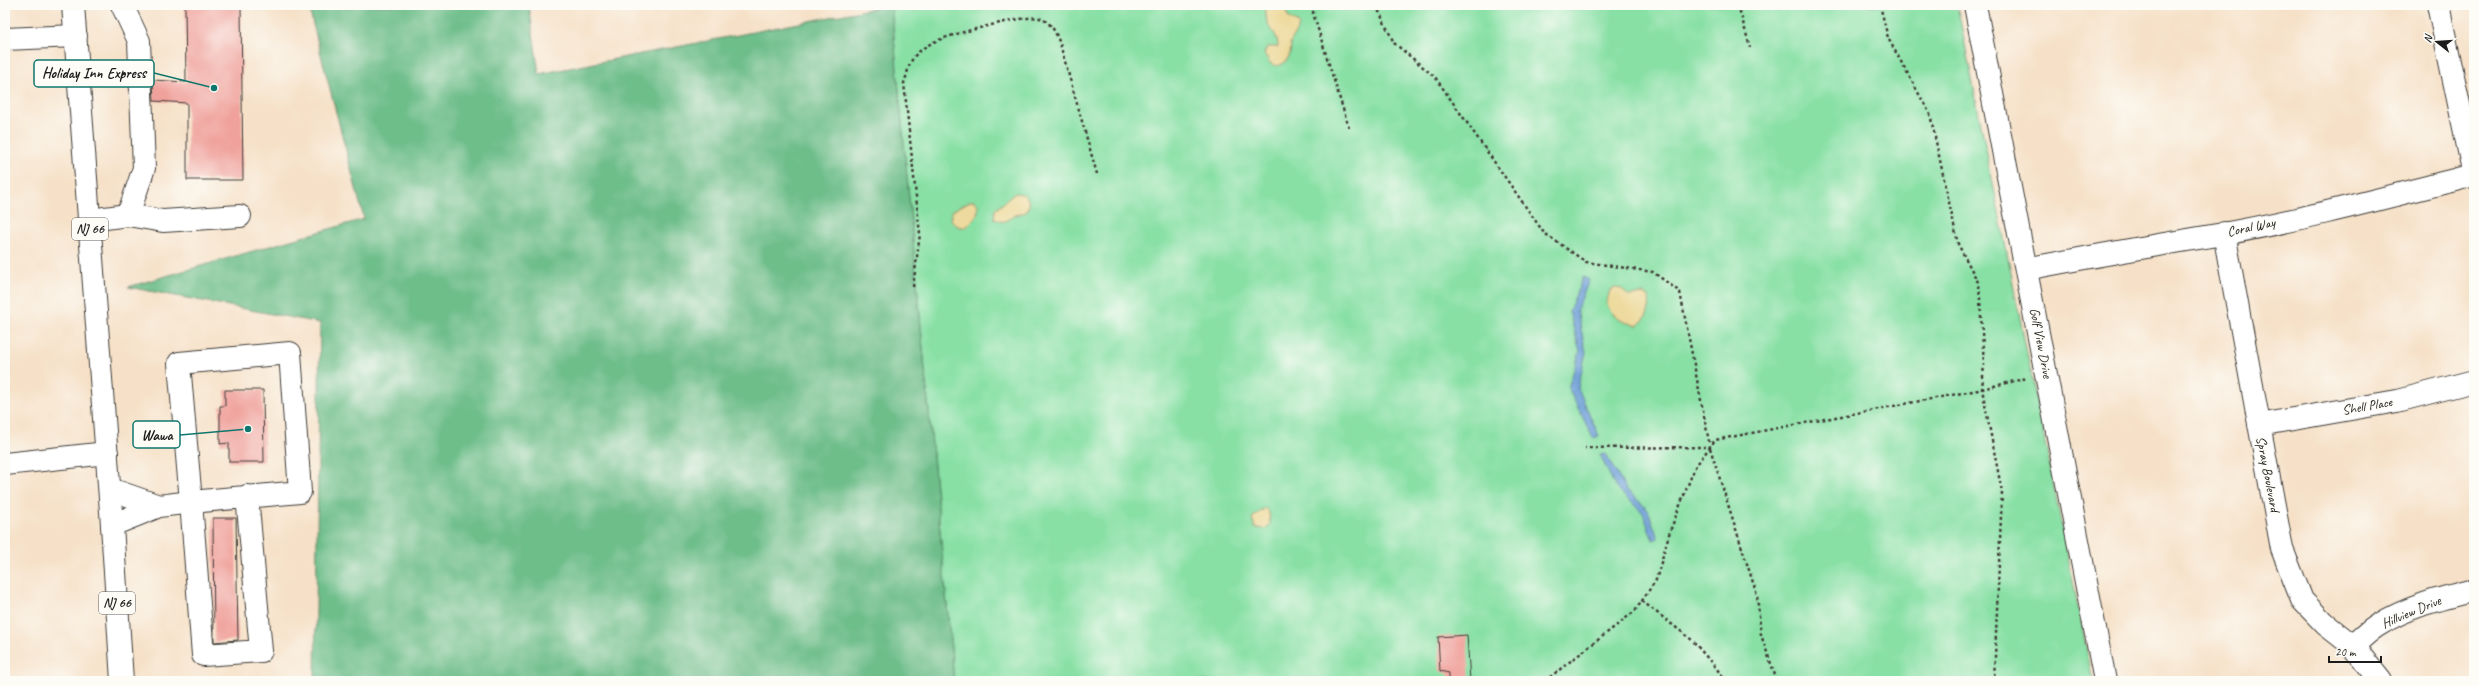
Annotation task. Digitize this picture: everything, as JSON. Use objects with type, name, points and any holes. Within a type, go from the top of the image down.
[{"type":"main road","name":"NJ 66","points":[[73,5],[110,489],[122,681]]},
{"type":"main road","points":[[122,5],[139,41],[144,168],[128,215]]},
{"type":"main road","name":"Golf View Drive","points":[[1975,5],[2105,681]]},
{"type":"main road","points":[[2438,5],[2474,175]]},
{"type":"main road","points":[[5,40],[76,36]]},
{"type":"main road","name":"Coral Way","points":[[2026,269],[2125,249],[2224,234],[2374,200],[2474,175]]},
{"type":"main road","points":[[90,220],[128,215],[163,221],[240,216]]},
{"type":"main road","name":"Spray Boulevard","points":[[2224,234],[2282,549],[2294,583],[2302,600],[2325,624],[2353,646],[2381,681]]},
{"type":"main road","points":[[112,524],[159,506],[191,502],[247,496],[300,492],[290,353],[179,364],[191,502],[203,655],[261,651],[247,496]]},
{"type":"main road","name":"Shell Place","points":[[2259,425],[2397,401],[2474,381]]},
{"type":"main road","points":[[5,464],[107,453]]},
{"type":"main road","points":[[110,489],[159,506]]},
{"type":"main road","name":"Hillview Drive","points":[[2353,646],[2377,626],[2402,613],[2444,597],[2474,590]]},
{"type":"path","points":[[1314,5],[1313,13],[1349,128]]},
{"type":"path","points":[[1376,5],[1394,43],[1435,77],[1544,233],[1586,262],[1653,272],[1680,292],[1710,447],[1756,596],[1761,635],[1777,681]]},
{"type":"path","points":[[1738,5],[1750,47]]},
{"type":"path","points":[[1880,5],[1888,38],[1930,114],[1958,244],[1979,284],[1984,364],[1982,389],[2002,492],[1994,681]]},
{"type":"path","points":[[913,288],[920,234],[904,83],[912,60],[923,49],[939,39],[1024,18],[1039,18],[1048,23],[1055,31],[1060,44],[1097,174]]},
{"type":"path","points":[[1546,680],[1636,611],[1656,580],[1670,531],[1696,467],[1715,440],[1982,389],[2046,372]]},
{"type":"path","points":[[1585,448],[1710,447]]},
{"type":"path","points":[[1642,601],[1692,640],[1727,681]]},
{"type":"path","points":[[1546,680],[1574,681]]},
{"type":"green space","points":[[308,5],[529,5],[539,74],[891,5],[954,681],[315,681],[320,323],[128,287],[364,219]]},
{"type":"green space","points":[[891,5],[1957,5],[2093,681],[954,681]]},
{"type":"sand","points":[[1269,5],[1282,5],[1289,18],[1298,23],[1299,26],[1290,43],[1291,48],[1289,57],[1283,64],[1279,65],[1270,63],[1264,53],[1268,47],[1278,47],[1276,36],[1267,21],[1266,7]]},
{"type":"sand","points":[[1015,193],[1023,194],[1027,198],[1029,205],[1026,212],[1015,215],[1004,221],[994,218],[995,210]]},
{"type":"sand","points":[[970,201],[975,201],[978,205],[977,216],[966,227],[959,227],[951,221],[952,211]]},
{"type":"sand","points":[[1615,288],[1622,289],[1629,296],[1643,294],[1649,297],[1648,313],[1637,326],[1614,315],[1608,307],[1607,301],[1610,290]]},
{"type":"sand","points":[[1265,508],[1269,512],[1270,525],[1266,529],[1255,528],[1252,518]]},
{"type":"water","points":[[1583,277],[1589,280],[1577,310],[1586,352],[1578,388],[1599,436],[1593,438],[1568,388],[1580,351],[1569,311]]},
{"type":"water","points":[[1605,454],[1626,489],[1648,510],[1658,538],[1653,540],[1643,513],[1616,488],[1600,455]]},
{"type":"building","points":[[185,5],[241,5],[243,180],[187,180],[187,103],[154,101],[153,80],[186,82]]},
{"type":"building","points":[[225,390],[263,390],[264,462],[229,462],[229,443],[220,444],[220,406],[225,406]]},
{"type":"building","points":[[213,518],[236,518],[238,640],[214,642]]},
{"type":"building","points":[[1467,635],[1470,681],[1449,681],[1449,673],[1440,671],[1438,637]]},
{"type":"place","name":"Holiday Inn Express","points":[[214,88]]},
{"type":"place","name":"Wawa","points":[[248,429]]}]
